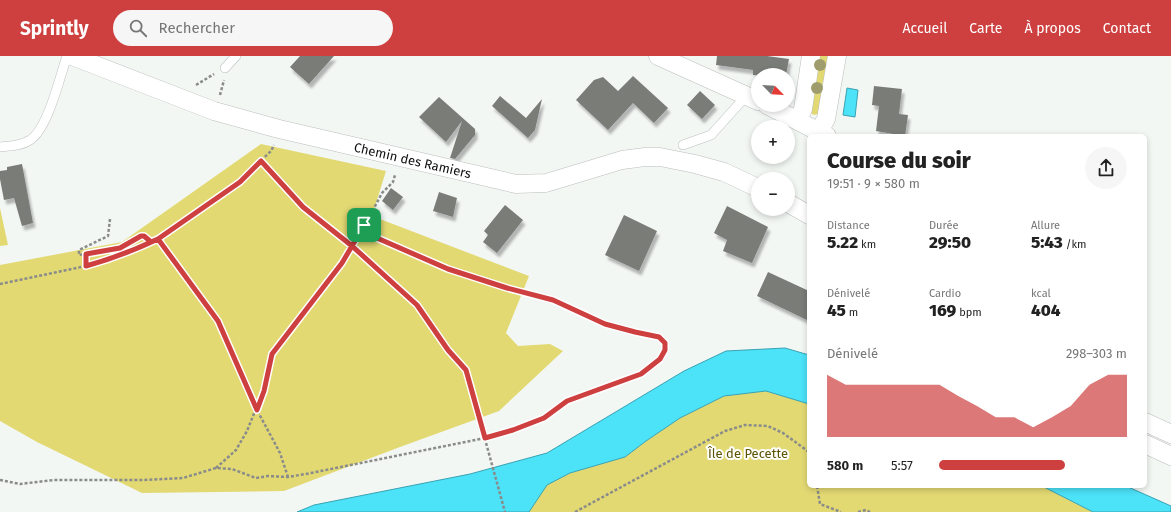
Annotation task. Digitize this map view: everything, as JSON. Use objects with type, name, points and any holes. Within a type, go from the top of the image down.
[{"type":"street","name":"Chemin des Ramiers","points":[[72,56],[106,62],[214,111],[279,128],[516,184],[546,183],[622,160],[645,157],[695,164],[724,172],[751,185]]},
{"type":"street","points":[[658,56],[751,97]]},
{"type":"street","points":[[798,120],[803,109],[810,56]]},
{"type":"street","points":[[781,112],[823,134],[837,56]]},
{"type":"street","points":[[795,207],[807,214]]},
{"type":"street","points":[[1147,423],[1171,434]]},
{"type":"street","points":[[1147,445],[1171,456]]},
{"type":"lane","points":[[0,147],[21,144],[31,140],[43,126],[67,56]]},
{"type":"lane","points":[[225,68],[236,56]]},
{"type":"lane","points":[[683,145],[711,135],[751,100]]},
{"type":"path","points":[[214,111],[223,88],[225,68]]},
{"type":"path","points":[[0,284],[86,266],[118,257],[158,239],[240,182],[271,152],[275,141]]},
{"type":"path","points":[[216,468],[236,450],[247,431],[264,391],[272,354],[342,263],[382,193],[393,182],[400,157]]},
{"type":"path","points":[[261,161],[303,207],[352,246],[417,305],[448,350],[466,370],[505,512]]},
{"type":"path","points":[[110,218],[108,236],[79,250],[79,255],[120,248],[141,236],[144,236],[151,242]]},
{"type":"path","points":[[0,480],[20,484],[54,480],[144,480],[183,478],[216,468],[232,469],[256,478],[268,476],[288,477],[485,438],[513,430],[544,418],[567,401],[641,374],[660,359],[665,350],[665,343],[659,337],[605,324],[553,300],[507,288],[448,269],[377,238],[364,225]]},
{"type":"path","points":[[158,239],[218,321],[257,410],[280,453],[288,477]]},
{"type":"path","points":[[86,254],[86,266]]},
{"type":"path","points":[[575,512],[725,431],[745,425],[768,426],[783,433],[807,451]]},
{"type":"path","points":[[817,488],[820,504],[841,512]]},
{"type":"path","points":[[858,512],[866,510],[870,512]]},
{"type":"green space","points":[[814,56],[830,56],[818,114],[814,115],[811,113]]},
{"type":"green space","points":[[261,144],[386,171],[372,216],[529,276],[506,333],[518,346],[550,344],[563,351],[499,411],[284,491],[142,493],[37,442],[0,421],[0,265],[122,242]]},
{"type":"green space","points":[[0,208],[8,245],[0,246]]},
{"type":"green space","name":"Île de Pecette","points":[[766,391],[807,403],[807,488],[1046,488],[1093,512],[529,512],[546,485],[570,473],[625,457],[680,418],[724,396]]},
{"type":"water","points":[[847,88],[858,90],[855,117],[843,115]]},
{"type":"water","points":[[785,348],[807,354],[807,403],[766,391],[724,396],[680,418],[625,457],[570,473],[547,485],[529,512],[297,512],[314,505],[470,474],[547,453],[684,371],[726,351]]},
{"type":"water","points":[[1046,488],[1130,488],[1171,506],[1171,512],[1093,512]]},
{"type":"building","points":[[300,56],[334,56],[309,84],[290,67]]},
{"type":"building","points":[[717,56],[767,56],[789,59],[787,68],[751,68],[751,70],[716,65]]},
{"type":"building","points":[[633,76],[668,108],[654,123],[633,103],[608,130],[576,100],[594,80],[603,77],[618,91]]},
{"type":"building","points":[[874,86],[902,89],[899,114],[908,115],[905,134],[893,134],[876,131],[879,106],[872,105]]},
{"type":"building","points":[[700,91],[715,105],[702,119],[687,105]]},
{"type":"building","points":[[500,96],[526,118],[542,99],[535,130],[528,138],[492,106]]},
{"type":"building","points":[[439,97],[475,129],[475,135],[455,159],[450,158],[462,121],[446,142],[419,117]]},
{"type":"building","points":[[22,164],[33,223],[22,226],[14,198],[4,200],[0,171],[7,170],[7,167]]},
{"type":"building","points":[[391,188],[403,197],[393,210],[382,201]]},
{"type":"building","points":[[439,192],[457,198],[453,217],[433,211]]},
{"type":"building","points":[[505,205],[523,220],[497,253],[483,242],[488,235],[484,231]]},
{"type":"building","points":[[727,206],[768,227],[752,263],[723,251],[727,240],[714,233]]},
{"type":"building","points":[[624,215],[657,231],[639,271],[605,255]]},
{"type":"building","points":[[768,272],[807,290],[807,320],[757,296]]},
{"type":"route","points":[[364,225],[352,246],[303,207],[261,161],[240,182],[158,239],[151,242],[144,236],[141,236],[120,248],[86,254],[86,266],[118,257],[158,239],[218,321],[257,410],[264,391],[272,354],[342,263],[352,246],[417,305],[448,350],[466,370],[485,438],[513,430],[544,418],[567,401],[641,374],[660,359],[665,350],[665,343],[659,337],[605,324],[553,300],[507,288],[448,269],[396,248],[377,238],[364,225]]}]
